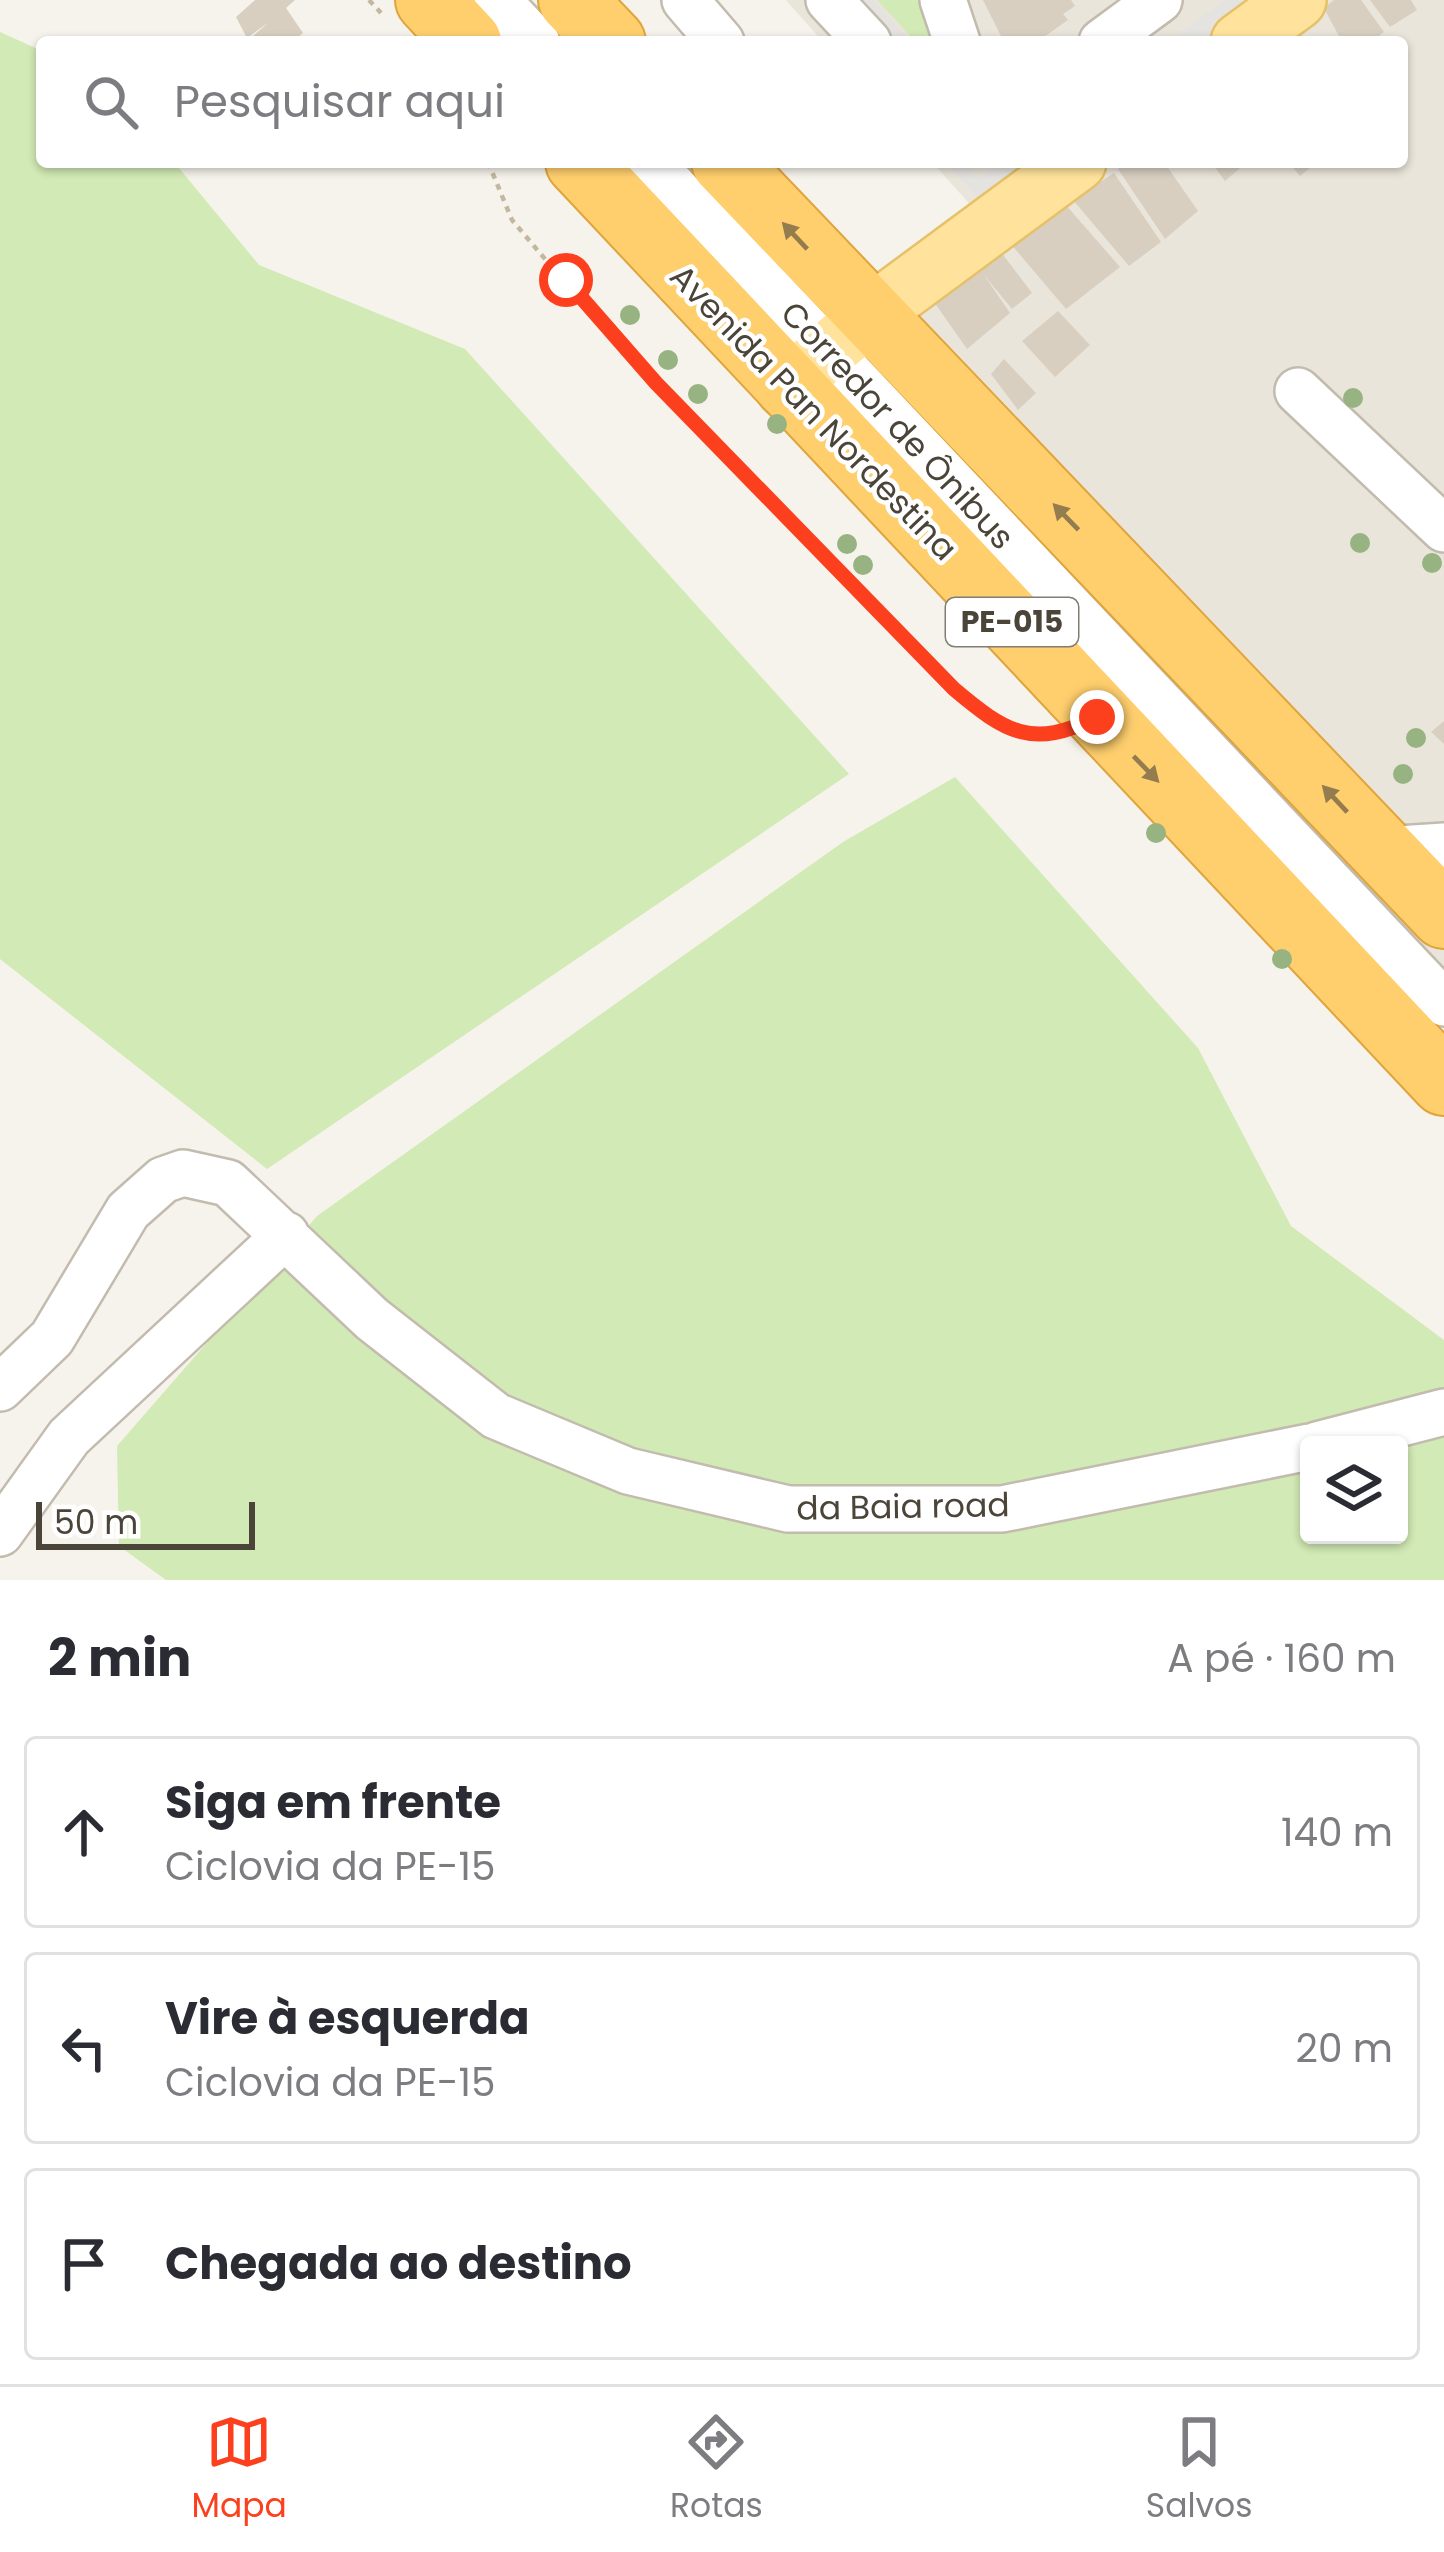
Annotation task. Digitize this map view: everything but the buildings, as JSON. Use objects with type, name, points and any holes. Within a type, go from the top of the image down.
[{"type":"highway","points":[[572,0],[605,36]]},
{"type":"highway","name":"Avenida Pan Nordestina","points":[[587,168],[828,352],[1414,848],[1444,915]]},
{"type":"highway","name":"Avenida Pan Nordestina","points":[[744,171],[828,352],[983,590],[1097,717],[1444,1082]]},
{"type":"main road","points":[[1248,36],[1297,0]]},
{"type":"main road","points":[[828,352],[1069,168]]},
{"type":"street","points":[[685,0],[717,36]]},
{"type":"street","points":[[830,0],[863,36]]},
{"type":"street","points":[[943,0],[955,36]]},
{"type":"street","points":[[1110,36],[1159,0]]},
{"type":"street","points":[[453,10],[521,36]]},
{"type":"street","name":"Corredor de Ônibus","points":[[656,168],[1444,1003]]},
{"type":"street","points":[[1298,392],[1444,529]]},
{"type":"street","name":"da Baia road","points":[[0,1388],[52,1338],[128,1211],[164,1180],[183,1173],[228,1183],[372,1319],[496,1416],[628,1471],[788,1509],[1001,1509],[1300,1449]]},
{"type":"street","points":[[0,1533],[69,1437],[286,1235]]},
{"type":"street","name":"da Baia road","points":[[1352,1436],[1444,1412]]},
{"type":"path","points":[[490,168],[512,220],[605,330],[954,689],[1003,730],[1021,735],[1076,728],[1097,717]]},
{"type":"shaded area","points":[[786,0],[1286,0],[1236,36],[818,36]]},
{"type":"shaded area","points":[[844,0],[874,0],[906,36],[877,36]]},
{"type":"shaded area","points":[[1225,0],[1267,0],[1216,36],[1175,36]]},
{"type":"shaded area","points":[[1297,0],[1444,0],[1444,975],[855,334],[1069,168],[1408,168],[1408,36],[1248,36]]},
{"type":"shaded area","points":[[937,168],[1054,168],[983,219]]},
{"type":"shaded area","points":[[950,168],[969,168],[978,178],[992,168],[1033,168],[983,204]]},
{"type":"green space","points":[[877,0],[927,0],[938,36],[910,36]]},
{"type":"green space","points":[[0,32],[36,48],[36,168],[179,168],[259,265],[465,349],[849,774],[267,1169],[0,959]]},
{"type":"green space","points":[[955,777],[1198,1048],[1291,1226],[1444,1340],[1444,1580],[166,1580],[119,1546],[117,1446],[317,1216],[843,842]]},
{"type":"route","points":[[566,280],[656,383],[954,689],[1003,730],[1021,735],[1055,731],[1076,728],[1097,717]]}]
